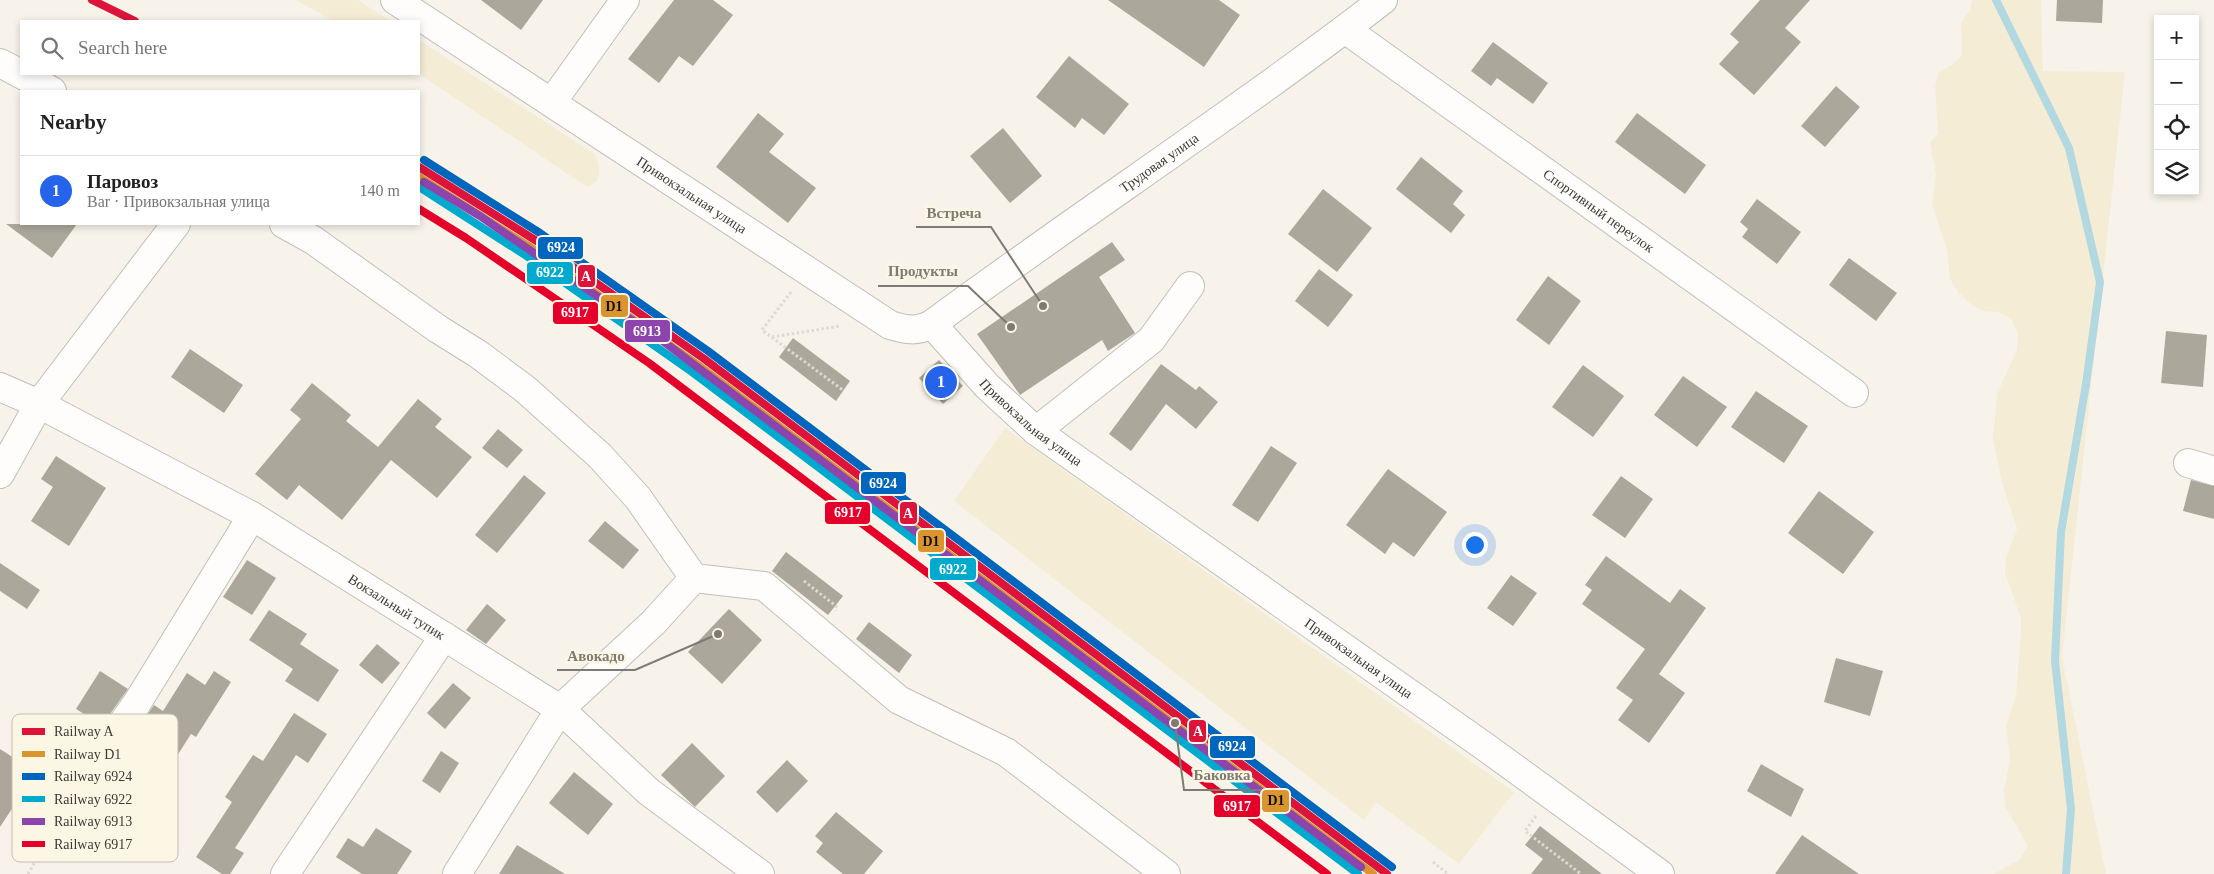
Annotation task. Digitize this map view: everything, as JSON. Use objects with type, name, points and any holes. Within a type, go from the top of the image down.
[{"type":"street","name":"Привокзальная улица","points":[[395,0],[890,325],[906,330],[922,329],[932,324],[987,386],[1036,431],[1484,746],[1660,874]]},
{"type":"street","points":[[552,102],[625,0]]},
{"type":"street","name":"Трудовая улица","points":[[932,324],[1046,241],[1265,89],[1383,0]]},
{"type":"street","name":"Спортивный переулок","points":[[1345,30],[1854,393]]},
{"type":"street","points":[[0,63],[20,73]]},
{"type":"street","points":[[23,75],[50,90]]},
{"type":"street","points":[[0,474],[39,404],[175,225]]},
{"type":"street","points":[[286,225],[313,240],[438,330],[478,354],[526,389],[600,456],[638,498],[694,578],[764,586],[899,700],[1006,752],[1166,874]]},
{"type":"street","points":[[1036,431],[1151,340],[1190,286]]},
{"type":"street","name":"Вокзальный тупик","points":[[0,387],[39,404],[252,516],[560,709],[649,792],[760,874]]},
{"type":"street","points":[[2188,463],[2214,471]]},
{"type":"street","points":[[129,714],[252,516]]},
{"type":"street","points":[[457,874],[560,709],[653,623],[694,578]]},
{"type":"street","points":[[285,874],[444,636]]},
{"type":"path","points":[[807,269],[762,330],[844,391]]},
{"type":"path","points":[[772,337],[883,320]]},
{"type":"path","points":[[873,535],[939,586]]},
{"type":"path","points":[[1541,809],[1525,831],[1581,874]]},
{"type":"path","points":[[28,874],[35,862]]},
{"type":"path","points":[[1433,862],[1448,874]]},
{"type":"shaded area","points":[[296,0],[358,0],[388,20],[331,20]]},
{"type":"shaded area","points":[[1972,0],[2041,0],[2043,71],[2125,72],[2062,657],[2106,874],[1994,874],[2019,860],[2028,846],[2005,806],[2004,791],[2010,759],[2006,726],[2016,695],[2021,618],[2005,573],[2006,557],[2017,529],[2002,483],[1993,439],[1997,394],[2017,350],[2018,335],[2012,320],[1999,312],[1984,311],[1970,304],[1959,293],[1950,279],[1947,250],[1932,205],[1936,174],[1930,142],[1938,134],[1935,87],[1938,73],[1952,65],[1962,55],[1961,23],[1970,10]]},
{"type":"shaded area","points":[[420,41],[593,153],[599,167],[597,181],[589,186],[584,185],[420,75]]},
{"type":"shaded area","points":[[1005,428],[1514,792],[1459,864],[1376,802],[1364,820],[954,501]]},
{"type":"building","points":[[481,0],[543,0],[521,30]]},
{"type":"building","points":[[674,0],[713,0],[733,15],[693,66],[679,56],[659,83],[628,59]]},
{"type":"building","points":[[1108,0],[1219,0],[1240,15],[1204,67]]},
{"type":"building","points":[[1760,0],[1810,0],[1785,28],[1801,42],[1754,95],[1719,64],[1739,42],[1730,34]]},
{"type":"building","points":[[2057,0],[2103,0],[2102,23],[2056,21]]},
{"type":"building","points":[[1493,42],[1548,83],[1533,104],[1497,78],[1491,86],[1471,71]]},
{"type":"building","points":[[1069,56],[1129,104],[1104,135],[1082,118],[1075,128],[1036,97]]},
{"type":"building","points":[[1836,86],[1860,107],[1825,147],[1801,126]]},
{"type":"building","points":[[758,113],[784,134],[769,152],[816,188],[788,223],[716,167]]},
{"type":"building","points":[[1637,113],[1706,165],[1685,194],[1615,142]]},
{"type":"building","points":[[1003,128],[1042,176],[1010,203],[970,156]]},
{"type":"building","points":[[1421,157],[1463,191],[1453,204],[1465,215],[1451,233],[1396,189]]},
{"type":"building","points":[[1323,189],[1372,228],[1337,272],[1288,234]]},
{"type":"building","points":[[1757,199],[1801,232],[1777,264],[1742,237],[1748,229],[1740,222]]},
{"type":"building","points":[[6,224],[76,225],[52,258]]},
{"type":"building","points":[[1112,242],[1125,260],[1099,277],[1135,333],[1108,351],[1102,340],[1020,395],[977,334]]},
{"type":"building","points":[[1849,258],[1897,293],[1876,321],[1829,285]]},
{"type":"building","points":[[1319,269],[1353,295],[1328,327],[1295,301]]},
{"type":"building","points":[[1548,276],[1581,301],[1549,345],[1516,320]]},
{"type":"building","points":[[2166,331],[2207,335],[2203,387],[2161,383]]},
{"type":"building","points":[[793,338],[850,381],[836,401],[779,357]]},
{"type":"building","points":[[190,349],[243,385],[224,413],[171,377]]},
{"type":"building","points":[[939,360],[963,386],[943,404],[919,378]]},
{"type":"building","points":[[1161,364],[1196,390],[1199,386],[1218,402],[1196,429],[1166,404],[1131,451],[1109,434]]},
{"type":"building","points":[[1583,365],[1624,396],[1593,437],[1552,407]]},
{"type":"building","points":[[1683,376],[1727,407],[1697,447],[1654,415]]},
{"type":"building","points":[[312,383],[351,415],[346,421],[378,447],[418,399],[442,419],[435,427],[472,457],[437,498],[391,460],[342,520],[299,485],[287,500],[255,474],[301,419],[290,410]]},
{"type":"building","points":[[1756,391],[1808,426],[1784,463],[1731,427]]},
{"type":"building","points":[[498,429],[523,450],[507,468],[482,448]]},
{"type":"building","points":[[1271,446],[1297,463],[1258,522],[1232,505]]},
{"type":"building","points":[[56,456],[106,488],[69,546],[31,521],[53,487],[41,479]]},
{"type":"building","points":[[1388,469],[1447,512],[1414,557],[1393,542],[1385,554],[1346,525]]},
{"type":"building","points":[[524,475],[546,493],[497,553],[475,535]]},
{"type":"building","points":[[1621,476],[1653,499],[1625,538],[1592,515]]},
{"type":"building","points":[[2191,480],[2214,486],[2214,519],[2183,511]]},
{"type":"building","points":[[1819,491],[1874,532],[1843,574],[1788,533]]},
{"type":"building","points":[[605,521],[639,550],[623,569],[588,541]]},
{"type":"building","points":[[786,552],[843,596],[828,615],[772,571]]},
{"type":"building","points":[[1606,556],[1670,603],[1680,589],[1706,608],[1659,674],[1685,693],[1649,743],[1618,720],[1633,700],[1616,688],[1645,649],[1582,604],[1592,590],[1585,585]]},
{"type":"building","points":[[247,560],[276,578],[252,615],[223,597]]},
{"type":"building","points":[[0,563],[40,590],[27,609],[0,591]]},
{"type":"building","points":[[1511,575],[1537,593],[1513,626],[1487,608]]},
{"type":"building","points":[[487,604],[506,620],[486,644],[466,630]]},
{"type":"building","points":[[729,609],[762,640],[722,684],[688,652]]},
{"type":"building","points":[[269,610],[307,634],[300,644],[339,670],[318,702],[285,681],[293,669],[249,640]]},
{"type":"building","points":[[869,622],[912,655],[899,673],[856,639]]},
{"type":"building","points":[[377,644],[400,663],[382,684],[359,665]]},
{"type":"building","points":[[1836,658],[1883,671],[1870,716],[1824,702]]},
{"type":"building","points":[[100,671],[128,689],[110,714],[84,714],[76,709]]},
{"type":"building","points":[[214,671],[231,682],[196,737],[191,734],[178,754],[178,714],[148,714],[154,705],[163,711],[187,673],[205,685]]},
{"type":"building","points":[[453,683],[471,698],[445,729],[427,713]]},
{"type":"building","points":[[294,713],[327,734],[308,763],[296,755],[235,848],[244,853],[230,874],[222,874],[196,857],[232,802],[225,797],[253,755],[263,761]]},
{"type":"building","points":[[692,743],[725,776],[695,807],[661,775]]},
{"type":"building","points":[[0,749],[12,757],[12,809],[0,827]]},
{"type":"building","points":[[441,751],[459,763],[440,793],[422,781]]},
{"type":"building","points":[[787,760],[808,781],[777,813],[756,792]]},
{"type":"building","points":[[1761,764],[1804,789],[1791,817],[1747,791]]},
{"type":"building","points":[[574,772],[613,804],[588,835],[549,803]]},
{"type":"building","points":[[836,812],[883,851],[864,874],[843,874],[816,852],[823,843],[815,836]]},
{"type":"building","points":[[1540,826],[1602,874],[1531,874],[1543,859],[1525,845]]},
{"type":"building","points":[[376,828],[412,851],[397,874],[362,874],[336,857],[348,838],[363,847]]},
{"type":"building","points":[[1802,835],[1859,874],[1775,874]]},
{"type":"building","points":[[517,845],[565,874],[499,874]]},
{"type":"waterway","points":[[1996,0],[2069,148],[2100,282],[2086,384],[2061,532],[2055,661],[2071,809],[2066,874]]},
{"type":"rail line","name":"A","points":[[92,0],[133,20]]},
{"type":"rail line","name":"6924","points":[[424,160],[540,233],[708,351],[1392,867]]},
{"type":"rail line","name":"A","points":[[420,168],[535,240],[703,358],[1387,874]]},
{"type":"rail line","name":"D1","points":[[420,178],[530,247],[698,365],[1373,874]]},
{"type":"rail line","name":"6913","points":[[424,182],[480,216],[664,342],[1361,867]]},
{"type":"rail line","name":"6922","points":[[420,188],[525,255],[692,372],[1358,874]]},
{"type":"rail line","name":"6917","points":[[420,210],[466,238],[649,363],[1327,874]]},
{"type":"place","name":"Встреча","points":[[1043,306]]},
{"type":"place","name":"Продукты","points":[[1011,327]]},
{"type":"place","name":"Паровоз","points":[[941,382]]},
{"type":"place","name":"Авокадо","points":[[718,634]]},
{"type":"place","name":"Баковка","points":[[1175,723]]}]
